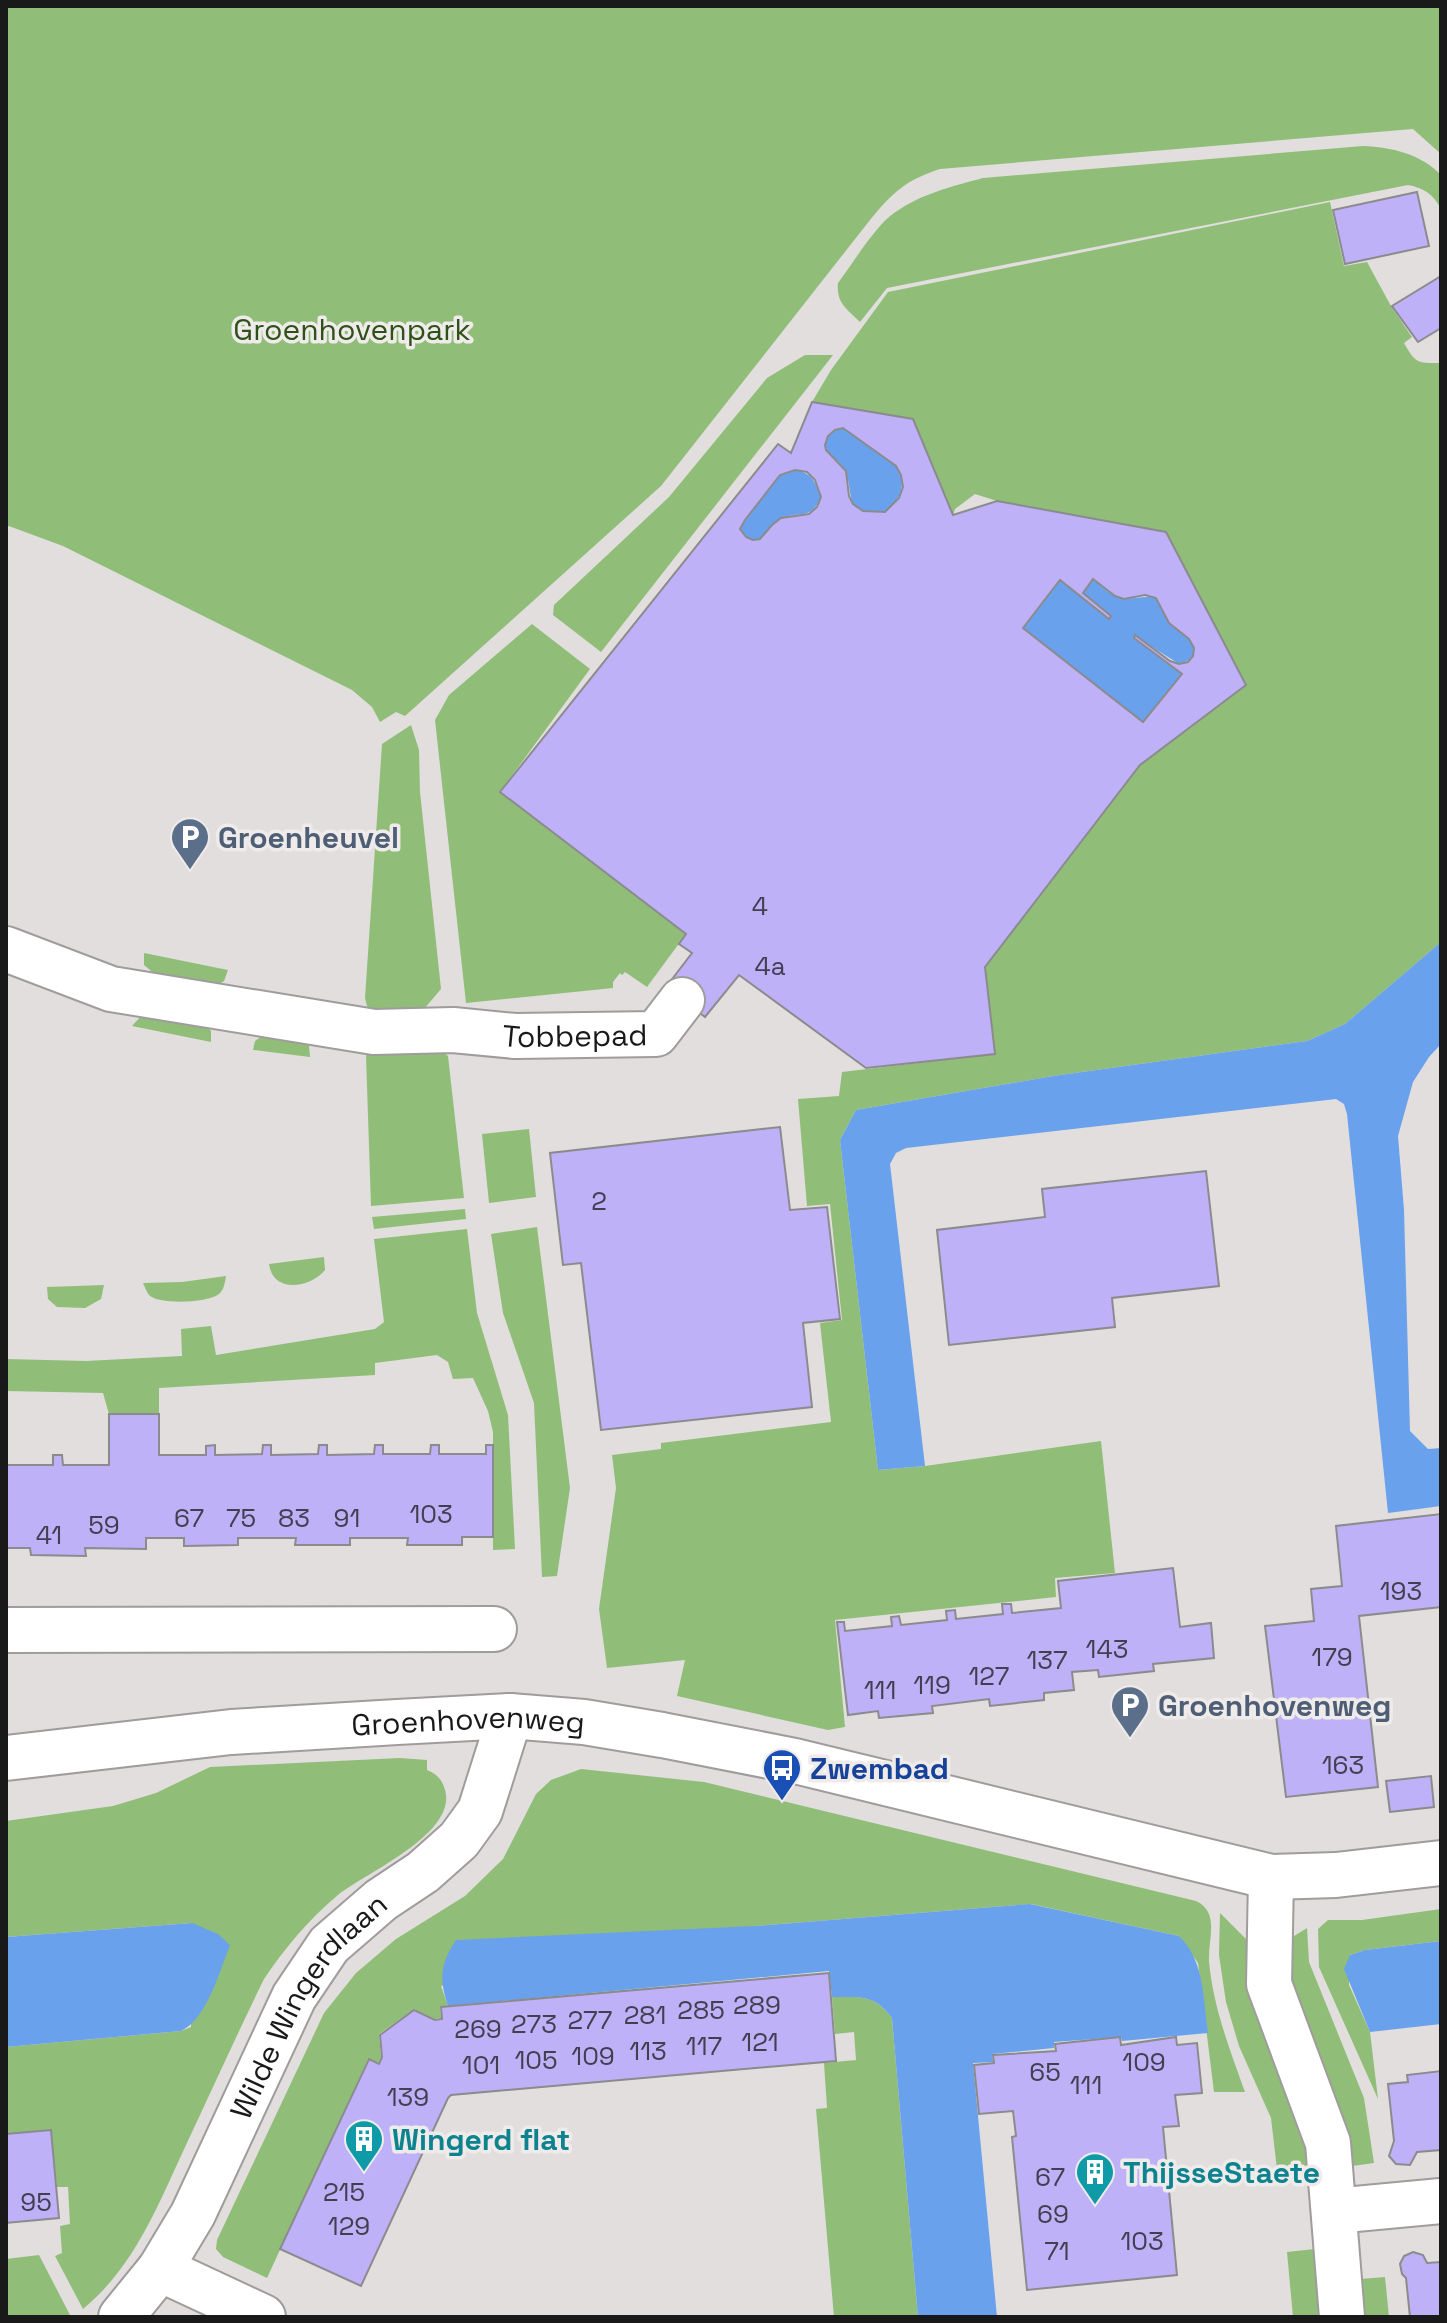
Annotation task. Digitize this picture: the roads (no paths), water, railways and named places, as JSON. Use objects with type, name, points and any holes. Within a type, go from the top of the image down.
[{"type":"street","name":"Tobbepad","points":[[6,949],[111,989],[374,1032],[453,1030],[515,1036],[656,1034],[682,1000]]},
{"type":"street","points":[[6,1630],[494,1629]]},
{"type":"street","name":"Groenhovenweg","points":[[6,1758],[231,1732],[510,1716],[584,1722],[734,1748],[1271,1877],[1336,1875],[1441,1863]]},
{"type":"street","name":"Wilde Wingerdlaan","points":[[121,2317],[160,2269],[193,2214],[294,1997],[329,1945],[459,1840],[480,1811],[510,1716]]},
{"type":"street","points":[[1271,1877],[1269,1984],[1328,2143],[1342,2317]]},
{"type":"street","points":[[1334,2211],[1441,2201]]},
{"type":"street","points":[[160,2269],[263,2317]]},
{"type":"water","points":[[843,428],[896,466],[901,491],[885,512],[861,511],[852,501],[844,469],[828,452],[825,443],[829,436]]},
{"type":"water","points":[[795,470],[805,473],[815,482],[821,497],[817,505],[808,513],[778,520],[760,539],[746,537],[740,529],[745,520],[780,475]]},
{"type":"water","points":[[1093,579],[1118,597],[1156,598],[1169,623],[1189,639],[1194,648],[1190,659],[1179,664],[1135,636],[1182,674],[1143,722],[1023,628],[1060,580],[1109,619],[1111,616],[1083,593]]},
{"type":"water","points":[[1441,942],[1441,1044],[1413,1082],[1398,1136],[1404,1210],[1410,1431],[1428,1449],[1441,1448],[1441,1506],[1388,1513],[1347,1114],[1344,1104],[1336,1099],[906,1148],[896,1153],[890,1164],[925,1466],[878,1470],[840,1140],[856,1110],[1053,1076],[1307,1041],[1345,1024]]},
{"type":"water","points":[[1030,1904],[1179,1936],[1188,1946],[1198,1969],[1208,2033],[1122,2041],[1121,2037],[1054,2042],[1054,2048],[992,2054],[993,2062],[973,2063],[997,2317],[918,2317],[892,2018],[886,2010],[866,1998],[832,1997],[829,1971],[448,2006],[443,1988],[444,1964],[456,1940],[755,1926]]},
{"type":"water","points":[[192,1923],[218,1934],[230,1945],[205,2005],[190,2025],[181,2031],[6,2047],[6,1937]]},
{"type":"water","points":[[1441,1941],[1441,2024],[1370,2032],[1344,1969],[1350,1955],[1365,1950]]},
{"type":"place","name":"Groenheuvel","points":[[190,871]]},
{"type":"place","name":"Groenhovenweg","points":[[1130,1739]]},
{"type":"place","name":"Zwembad","points":[[782,1802]]},
{"type":"place","name":"Wingerd flat","points":[[364,2173]]},
{"type":"place","name":"ThijsseStaete","points":[[1095,2206]]},
{"type":"park label","name":"Groenhovenpark","points":[[352,329]]}]
